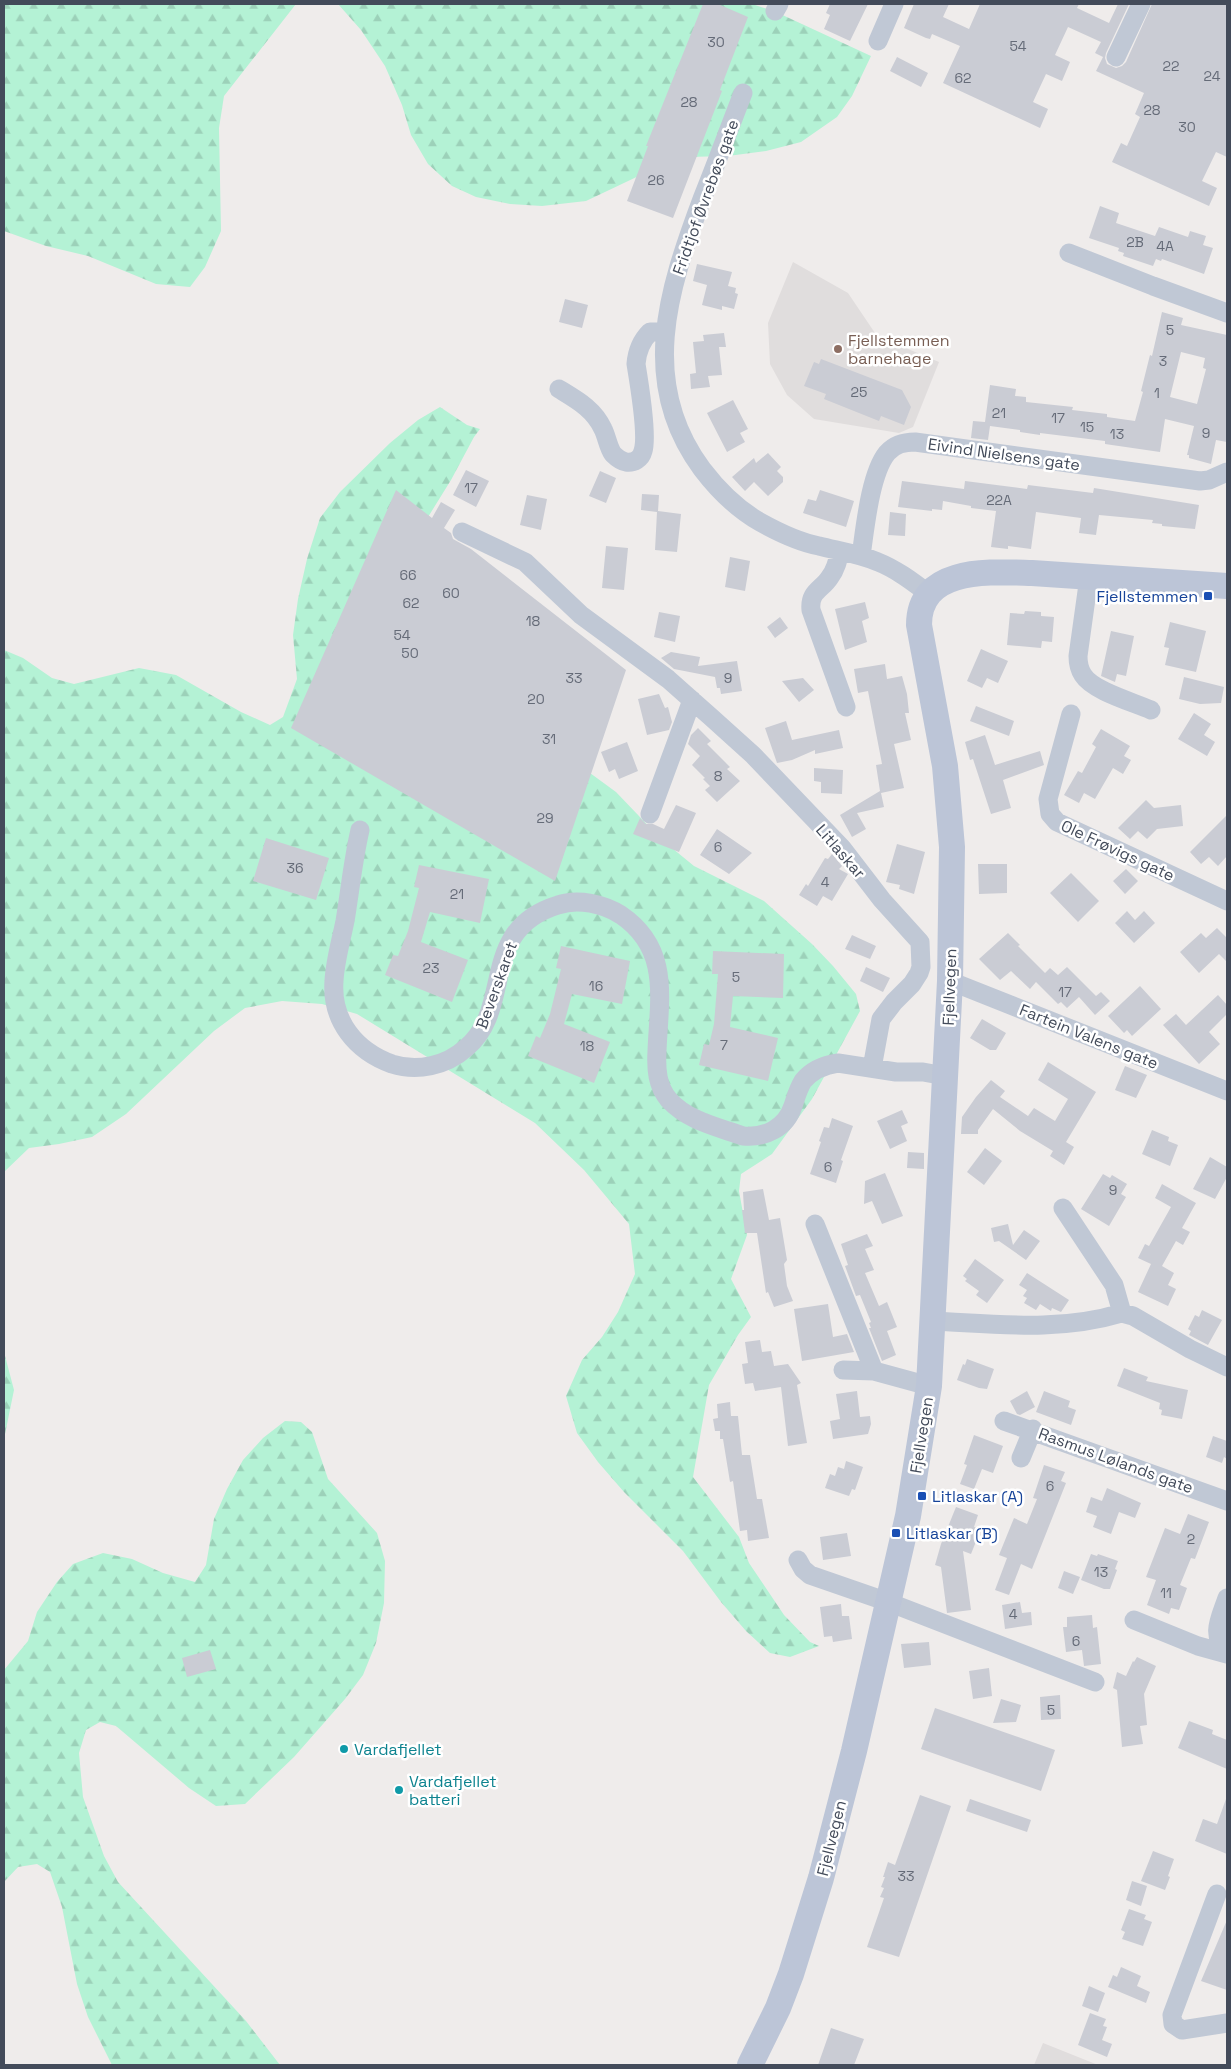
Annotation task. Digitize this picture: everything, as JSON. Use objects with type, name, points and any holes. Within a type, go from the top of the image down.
[{"type":"main road","points":[[929,594],[944,581],[977,574],[1032,572],[1227,586]]},
{"type":"main road","name":"Fjellvegen","points":[[750,2065],[778,2008],[810,1917],[854,1751],[908,1516],[929,1386],[934,1321],[950,981],[952,847],[945,766],[919,625],[919,614],[923,602],[929,594]]},
{"type":"street","points":[[878,42],[894,4]]},
{"type":"street","points":[[1116,57],[1141,4]]},
{"type":"street","name":"Fridtjof Øvrebøs gate","points":[[743,93],[679,262],[665,332],[664,368],[674,416],[684,440],[714,484],[733,504],[758,521],[786,535],[817,546],[861,556],[889,567],[929,594]]},
{"type":"street","points":[[1069,253],[1227,313]]},
{"type":"street","points":[[559,389],[591,410],[601,424],[614,455],[628,462],[636,461],[641,457],[645,440],[636,364],[637,354],[650,332],[665,332]]},
{"type":"street","name":"Eivind Nielsens gate","points":[[861,556],[871,494],[880,467],[887,454],[895,446],[905,442],[1200,481],[1210,480],[1227,472]]},
{"type":"street","name":"Litlaskar","points":[[462,532],[525,562],[581,615],[668,679],[692,700],[752,756],[842,848],[882,900],[920,942],[921,967],[916,978],[881,1019],[872,1068]]},
{"type":"street","points":[[840,551],[835,570],[829,579],[813,594],[810,601],[811,610],[846,707]]},
{"type":"street","points":[[1089,577],[1078,667],[1091,684],[1151,710]]},
{"type":"street","points":[[650,814],[692,700]]},
{"type":"street","name":"Ole Frøvigs gate","points":[[1071,714],[1048,799],[1050,814],[1057,822],[1227,901]]},
{"type":"street","name":"Beverskaret","points":[[360,830],[335,968],[334,998],[336,1010],[346,1032],[364,1049],[384,1061],[418,1068],[444,1062],[465,1050],[477,1037],[487,1020],[506,947],[515,934],[539,914],[553,906],[566,902],[582,902],[595,904],[621,915],[649,943],[657,960],[660,985],[657,1076],[668,1099],[676,1107],[695,1119],[744,1136],[762,1135],[774,1130],[788,1118],[804,1080],[818,1068],[838,1064],[896,1072],[923,1072],[945,1076]]},
{"type":"street","name":"Fartein Valens gate","points":[[950,981],[1227,1091]]},
{"type":"street","points":[[1064,1208],[1114,1285],[1122,1313]]},
{"type":"street","points":[[815,1224],[874,1371]]},
{"type":"street","points":[[934,1321],[1050,1326],[1085,1323],[1122,1313],[1133,1316],[1190,1349],[1227,1366]]},
{"type":"street","name":"Fjellvegen","points":[[843,1370],[874,1371],[929,1386]]},
{"type":"street","name":"Rasmus Lølands gate","points":[[1004,1421],[1227,1501]]},
{"type":"street","points":[[1021,1458],[1033,1430]]},
{"type":"street","points":[[798,1560],[803,1569],[810,1575],[888,1602],[1095,1682]]},
{"type":"street","points":[[1227,1598],[1217,1634],[1221,1646],[1227,1653]]},
{"type":"street","points":[[1134,1620],[1198,1646],[1227,1653]]},
{"type":"street","points":[[1217,1894],[1172,2015],[1173,2024],[1182,2030],[1227,2023]]},
{"type":"shaded area","name":"Fjellstemmen barnehage","points":[[793,262],[848,293],[877,336],[939,362],[913,427],[899,433],[814,419],[787,395],[770,364],[768,323]]},
{"type":"shaded area","points":[[1043,2043],[1098,2065],[1034,2065]]},
{"type":"green space","points":[[4,4],[296,4],[224,96],[219,128],[221,231],[205,267],[190,287],[156,284],[88,256],[46,246],[4,231]]},
{"type":"green space","points":[[338,4],[752,4],[776,12],[871,56],[852,96],[837,117],[801,142],[766,151],[728,156],[687,157],[645,173],[586,201],[542,206],[510,204],[476,197],[452,186],[428,164],[411,135],[402,105],[385,66],[361,30]]},
{"type":"green space","points":[[440,407],[467,425],[480,429],[420,530],[590,773],[616,792],[661,839],[694,866],[764,901],[812,944],[856,994],[860,1011],[812,1099],[772,1154],[741,1174],[739,1191],[747,1235],[731,1279],[751,1317],[738,1335],[709,1385],[693,1477],[739,1537],[749,1563],[784,1615],[810,1642],[819,1646],[790,1657],[770,1653],[746,1631],[721,1602],[683,1551],[624,1492],[598,1462],[577,1433],[566,1396],[582,1360],[602,1337],[618,1312],[635,1274],[629,1224],[584,1170],[535,1123],[357,1014],[322,1004],[282,1001],[245,1008],[214,1031],[126,1114],[92,1137],[29,1148],[4,1172],[4,650],[23,658],[52,678],[74,684],[139,668],[176,675],[241,712],[270,725],[283,717],[297,679],[293,635],[298,599],[307,559],[320,518],[340,492],[390,443],[418,420]]},
{"type":"green space","points":[[4,1352],[14,1390],[4,1439]]},
{"type":"green space","points":[[285,1421],[301,1422],[312,1432],[328,1479],[377,1533],[385,1561],[384,1603],[376,1643],[363,1675],[345,1699],[294,1757],[245,1804],[216,1806],[189,1788],[116,1726],[100,1722],[86,1730],[79,1753],[83,1797],[104,1856],[118,1882],[246,2021],[280,2065],[112,2065],[88,2017],[77,1984],[62,1907],[50,1872],[37,1864],[18,1867],[4,1882],[4,1670],[28,1641],[37,1612],[57,1582],[73,1564],[103,1553],[132,1559],[163,1573],[195,1582],[206,1565],[214,1519],[227,1489],[243,1460],[263,1438]]},
{"type":"building","points":[[703,4],[718,4],[748,17],[720,90],[722,91],[673,218],[627,201],[648,146],[646,146]]},
{"type":"building","points":[[830,4],[868,4],[850,41],[824,29],[830,15],[826,13]]},
{"type":"building","points":[[914,4],[949,4],[943,17],[969,29],[980,4],[1079,4],[1077,8],[1109,23],[1118,4],[1129,4],[1106,53],[1107,64],[1116,68],[1126,62],[1152,4],[1227,4],[1227,157],[1216,152],[1202,181],[1217,188],[1209,206],[1112,162],[1121,143],[1127,146],[1140,117],[1135,114],[1144,93],[1096,71],[1103,57],[1095,53],[1101,42],[1068,27],[1055,55],[1070,62],[1062,81],[1046,74],[1033,102],[1048,109],[1040,128],[943,83],[960,46],[932,34],[930,39],[904,28]]},
{"type":"building","points":[[897,57],[928,73],[921,87],[890,71]]},
{"type":"building","points":[[1100,206],[1119,213],[1116,223],[1155,236],[1159,227],[1188,237],[1190,231],[1206,236],[1203,245],[1213,248],[1204,274],[1162,259],[1161,261],[1156,259],[1153,266],[1123,256],[1124,253],[1118,251],[1119,248],[1089,238]]},
{"type":"building","points":[[697,264],[732,272],[728,286],[736,288],[735,293],[738,294],[734,309],[722,306],[722,310],[702,305],[707,285],[693,281]]},
{"type":"building","points":[[565,299],[588,305],[582,328],[559,322]]},
{"type":"building","points":[[1162,312],[1183,318],[1181,325],[1227,335],[1227,442],[1216,440],[1211,464],[1189,458],[1189,455],[1187,455],[1194,426],[1165,419],[1160,452],[1105,444],[1105,441],[1040,433],[1040,435],[990,426],[988,440],[971,438],[973,421],[985,422],[990,385],[1016,389],[1015,396],[1026,397],[1026,402],[1073,407],[1072,410],[1107,414],[1107,417],[1135,421],[1150,355],[1152,356]],"holes":[[[1181,352],[1205,358],[1203,368],[1206,369],[1197,404],[1170,397]]]},
{"type":"building","points":[[724,333],[726,347],[719,347],[722,375],[708,376],[710,387],[691,389],[690,374],[696,373],[693,342],[704,341],[703,335]]},
{"type":"building","points":[[821,359],[902,390],[911,407],[904,425],[881,416],[879,421],[824,399],[826,394],[804,386],[814,362],[819,364]]},
{"type":"building","points":[[733,400],[748,429],[740,433],[745,442],[727,452],[707,413]]},
{"type":"building","points":[[768,453],[781,467],[777,471],[783,477],[783,482],[768,496],[754,482],[745,491],[732,477],[754,458],[756,463]]},
{"type":"building","points":[[466,470],[489,481],[476,507],[453,495]]},
{"type":"building","points":[[600,471],[616,478],[606,503],[589,496]]},
{"type":"building","points":[[902,481],[964,489],[965,481],[1027,489],[1028,485],[1093,493],[1094,488],[1199,505],[1195,529],[1162,526],[1162,524],[1152,523],[1153,520],[1099,515],[1096,535],[1079,533],[1081,518],[1036,512],[1031,549],[1008,546],[1008,549],[991,547],[996,511],[971,508],[971,506],[943,501],[942,510],[932,509],[932,511],[898,507]]},
{"type":"building","points":[[396,490],[432,518],[441,502],[455,510],[444,528],[451,533],[453,539],[471,549],[626,670],[555,881],[291,728]]},
{"type":"building","points":[[820,490],[854,501],[846,527],[803,513],[808,499],[816,501]]},
{"type":"building","points":[[642,494],[659,495],[658,511],[681,514],[677,552],[655,550],[657,512],[641,510]]},
{"type":"building","points":[[527,495],[547,499],[541,530],[520,525]]},
{"type":"building","points":[[890,512],[906,514],[905,536],[888,535]]},
{"type":"building","points":[[606,546],[628,548],[624,590],[602,588]]},
{"type":"building","points":[[730,557],[750,561],[745,591],[725,587]]},
{"type":"building","points":[[865,602],[869,618],[862,621],[867,642],[845,650],[835,609]]},
{"type":"building","points":[[1025,611],[1041,612],[1041,616],[1054,617],[1052,642],[1042,641],[1041,648],[1007,645],[1010,613],[1024,614]]},
{"type":"building","points":[[659,612],[680,616],[675,642],[654,637]]},
{"type":"building","points":[[780,617],[788,628],[775,638],[767,627]]},
{"type":"building","points":[[1170,622],[1206,631],[1196,672],[1165,665],[1169,648],[1164,647]]},
{"type":"building","points":[[1111,631],[1134,636],[1126,676],[1117,674],[1115,682],[1101,676]]},
{"type":"building","points":[[981,649],[1008,661],[998,683],[987,678],[982,688],[967,681]]},
{"type":"building","points":[[671,652],[700,657],[698,666],[737,661],[742,691],[721,694],[720,688],[717,688],[715,677],[674,669],[661,658]]},
{"type":"building","points":[[885,664],[887,679],[902,676],[907,694],[909,713],[905,713],[911,740],[894,744],[904,788],[881,793],[884,807],[857,813],[866,829],[852,837],[840,815],[880,791],[876,765],[882,764],[868,691],[858,693],[854,669]]},
{"type":"building","points":[[1184,677],[1224,687],[1221,703],[1200,704],[1179,699]]},
{"type":"building","points":[[803,678],[814,690],[799,702],[782,681]]},
{"type":"building","points":[[659,694],[665,708],[668,707],[672,722],[669,730],[647,735],[638,699]]},
{"type":"building","points":[[976,706],[1014,721],[1009,736],[970,721]]},
{"type":"building","points":[[1194,713],[1211,724],[1204,735],[1215,742],[1207,756],[1178,739]]},
{"type":"building","points":[[786,721],[792,740],[839,730],[843,748],[815,754],[815,750],[792,760],[777,763],[765,728]]},
{"type":"building","points":[[698,728],[711,741],[707,744],[730,767],[727,769],[740,781],[717,802],[705,790],[710,786],[703,779],[705,778],[692,765],[700,756],[688,744],[691,735]]},
{"type":"building","points":[[1101,729],[1130,746],[1124,756],[1131,760],[1123,774],[1113,768],[1095,799],[1084,793],[1079,803],[1064,795],[1078,771],[1082,773],[1096,747],[1092,744]]},
{"type":"building","points":[[985,735],[995,765],[1040,751],[1044,765],[1003,780],[1011,808],[991,814],[973,759],[970,760],[965,742]]},
{"type":"building","points":[[627,742],[638,771],[619,779],[615,769],[609,772],[601,752]]},
{"type":"building","points":[[814,768],[843,770],[842,794],[821,793],[821,782],[814,781]]},
{"type":"building","points":[[1146,800],[1154,808],[1181,805],[1183,826],[1157,829],[1147,839],[1138,831],[1130,839],[1118,828]]},
{"type":"building","points":[[676,805],[696,813],[679,852],[633,834],[640,818],[646,824],[653,824],[664,829]]},
{"type":"building","points":[[1227,815],[1227,856],[1218,866],[1209,857],[1201,864],[1190,852]]},
{"type":"building","points":[[717,829],[752,853],[729,874],[700,855]]},
{"type":"building","points":[[266,838],[329,858],[316,900],[253,881]]},
{"type":"building","points":[[897,844],[925,852],[914,894],[899,889],[900,885],[886,882]]},
{"type":"building","points":[[832,854],[842,866],[839,869],[848,874],[832,901],[823,896],[817,906],[799,895],[806,884],[808,886],[825,858],[828,859]]},
{"type":"building","points":[[978,864],[1007,864],[1007,893],[979,894]]},
{"type":"building","points":[[419,865],[489,879],[480,923],[430,912],[421,942],[468,960],[452,1002],[385,975],[393,955],[398,956],[408,931],[419,888],[414,887]]},
{"type":"building","points":[[1126,869],[1138,881],[1125,894],[1113,881]]},
{"type":"building","points":[[1071,873],[1099,901],[1078,922],[1050,893]]},
{"type":"building","points":[[1127,911],[1135,920],[1144,911],[1155,923],[1134,943],[1115,923]]},
{"type":"building","points":[[1217,928],[1227,938],[1227,962],[1219,954],[1199,973],[1180,952],[1201,933],[1206,938]]},
{"type":"building","points":[[1008,933],[1045,973],[1050,968],[1058,975],[1067,967],[1096,996],[1101,992],[1110,1001],[1095,1015],[1079,997],[1067,1008],[1061,1002],[1058,1004],[1036,982],[1030,989],[1011,971],[1000,980],[979,959]]},
{"type":"building","points":[[852,935],[876,946],[870,959],[845,949]]},
{"type":"building","points":[[561,946],[630,961],[622,1004],[572,994],[564,1024],[610,1042],[594,1083],[528,1056],[536,1036],[540,1038],[550,1014],[561,969],[556,968]]},
{"type":"building","points":[[713,951],[784,954],[783,998],[733,996],[730,1027],[778,1038],[768,1081],[699,1065],[704,1044],[709,1045],[714,1024],[718,974],[712,974]]},
{"type":"building","points":[[866,967],[890,978],[883,992],[860,981]]},
{"type":"building","points":[[1140,986],[1161,1009],[1132,1036],[1127,1030],[1124,1033],[1108,1016]]},
{"type":"building","points":[[1218,995],[1227,1005],[1227,1014],[1209,1032],[1220,1044],[1199,1064],[1163,1025],[1176,1014],[1186,1025]]},
{"type":"building","points":[[982,1019],[1006,1033],[996,1050],[990,1050],[970,1038]]},
{"type":"building","points":[[1048,1062],[1096,1092],[1066,1142],[1074,1147],[1064,1165],[1050,1156],[1053,1151],[1020,1131],[993,1109],[978,1130],[978,1134],[961,1134],[962,1117],[991,1080],[1005,1091],[1000,1097],[1028,1116],[1034,1108],[1055,1121],[1068,1099],[1038,1080]]},
{"type":"building","points":[[1125,1066],[1147,1075],[1136,1098],[1115,1090]]},
{"type":"building","points":[[902,1110],[908,1123],[901,1126],[907,1141],[890,1149],[877,1121]]},
{"type":"building","points":[[832,1118],[853,1126],[841,1160],[843,1161],[836,1183],[810,1174],[824,1127],[829,1128]]},
{"type":"building","points":[[1152,1130],[1169,1137],[1168,1141],[1178,1145],[1170,1166],[1142,1154]]},
{"type":"building","points":[[985,1148],[1002,1161],[984,1185],[967,1172]]},
{"type":"building","points":[[908,1152],[924,1153],[924,1169],[907,1168]]},
{"type":"building","points":[[1210,1157],[1227,1167],[1227,1177],[1215,1199],[1193,1189]]},
{"type":"building","points":[[885,1173],[903,1216],[882,1224],[872,1201],[864,1204],[865,1181]]},
{"type":"building","points":[[1103,1174],[1110,1178],[1112,1175],[1127,1184],[1121,1194],[1126,1197],[1109,1226],[1081,1209]]},
{"type":"building","points":[[1162,1184],[1196,1203],[1182,1228],[1190,1232],[1183,1245],[1176,1241],[1162,1266],[1174,1273],[1168,1285],[1176,1289],[1168,1306],[1138,1292],[1151,1264],[1138,1258],[1145,1244],[1149,1246],[1171,1207],[1155,1198]]},
{"type":"building","points":[[763,1189],[769,1220],[780,1218],[787,1260],[784,1264],[787,1286],[793,1301],[774,1307],[768,1292],[766,1293],[757,1233],[745,1233],[742,1210],[744,1210],[743,1192]]},
{"type":"building","points":[[1008,1224],[1013,1245],[1024,1230],[1040,1241],[1026,1260],[999,1241],[994,1242],[991,1228]]},
{"type":"building","points":[[867,1234],[873,1246],[865,1249],[874,1270],[865,1273],[879,1306],[887,1302],[897,1327],[887,1331],[896,1355],[882,1361],[869,1328],[871,1328],[869,1323],[871,1322],[860,1295],[856,1296],[845,1266],[848,1265],[841,1244]]},
{"type":"building","points":[[975,1259],[1004,1280],[987,1303],[976,1295],[979,1291],[965,1281],[967,1279],[963,1276]]},
{"type":"building","points":[[1027,1273],[1069,1300],[1061,1312],[1052,1308],[1051,1311],[1040,1304],[1036,1310],[1024,1303],[1027,1298],[1023,1296],[1027,1290],[1019,1285]]},
{"type":"building","points":[[828,1304],[833,1337],[847,1334],[854,1352],[802,1361],[794,1309]]},
{"type":"building","points":[[1202,1310],[1222,1320],[1208,1345],[1189,1335],[1191,1331],[1188,1329],[1195,1315],[1199,1317]]},
{"type":"building","points":[[760,1340],[762,1352],[771,1351],[774,1366],[788,1364],[801,1383],[797,1385],[807,1443],[788,1446],[781,1387],[755,1391],[753,1383],[745,1384],[742,1364],[748,1363],[745,1342]]},
{"type":"building","points":[[967,1359],[994,1369],[987,1389],[957,1380]]},
{"type":"building","points":[[1124,1368],[1148,1377],[1146,1381],[1188,1390],[1182,1419],[1161,1415],[1160,1403],[1117,1386]]},
{"type":"building","points":[[857,1391],[860,1417],[870,1416],[871,1424],[868,1434],[833,1439],[830,1421],[840,1419],[836,1394]]},
{"type":"building","points":[[1027,1391],[1035,1407],[1020,1415],[1017,1414],[1010,1401]]},
{"type":"building","points":[[1044,1391],[1070,1401],[1068,1407],[1076,1410],[1071,1425],[1036,1412]]},
{"type":"building","points":[[730,1402],[731,1416],[738,1416],[742,1455],[750,1455],[757,1499],[762,1499],[769,1538],[748,1541],[747,1530],[740,1531],[733,1481],[730,1482],[723,1439],[720,1439],[720,1431],[715,1431],[713,1419],[718,1418],[717,1404]]},
{"type":"building","points":[[974,1435],[1003,1446],[993,1473],[982,1469],[974,1489],[960,1484],[967,1465],[964,1464]]},
{"type":"building","points":[[1213,1436],[1227,1441],[1227,1459],[1224,1457],[1222,1463],[1206,1457]]},
{"type":"building","points":[[846,1461],[863,1467],[855,1490],[852,1489],[849,1496],[825,1488],[830,1474],[835,1476],[838,1467],[844,1469]]},
{"type":"building","points":[[1044,1465],[1065,1472],[1061,1481],[1066,1483],[1032,1569],[1021,1564],[1009,1595],[995,1590],[1007,1558],[999,1555],[1014,1518],[1027,1524],[1037,1499],[1033,1498]]},
{"type":"building","points":[[1107,1488],[1141,1503],[1135,1518],[1119,1512],[1111,1534],[1093,1527],[1097,1516],[1086,1512],[1091,1497],[1102,1501]]},
{"type":"building","points":[[956,1507],[978,1515],[974,1527],[981,1529],[971,1554],[963,1551],[971,1610],[947,1613],[941,1567],[935,1565],[941,1544]]},
{"type":"building","points":[[1188,1514],[1209,1522],[1195,1559],[1191,1558],[1180,1585],[1187,1588],[1179,1610],[1171,1608],[1169,1614],[1147,1605],[1156,1580],[1146,1577],[1165,1528],[1180,1534]]},
{"type":"building","points":[[847,1533],[851,1556],[823,1560],[820,1537]]},
{"type":"building","points":[[1091,1554],[1097,1556],[1098,1554],[1118,1561],[1115,1569],[1117,1570],[1110,1589],[1104,1589],[1081,1580]]},
{"type":"building","points":[[1064,1571],[1080,1577],[1073,1594],[1058,1588]]},
{"type":"building","points":[[1020,1602],[1022,1613],[1031,1612],[1032,1625],[1005,1629],[1002,1605]]},
{"type":"building","points":[[841,1604],[842,1616],[849,1616],[852,1639],[833,1642],[832,1636],[824,1637],[820,1607]]},
{"type":"building","points":[[1092,1615],[1093,1628],[1097,1627],[1101,1664],[1084,1666],[1082,1650],[1066,1652],[1063,1627],[1067,1627],[1067,1617]]},
{"type":"building","points":[[929,1642],[931,1665],[904,1668],[901,1644]]},
{"type":"building","points":[[210,1650],[216,1669],[187,1677],[182,1658]]},
{"type":"building","points":[[1137,1657],[1156,1666],[1144,1694],[1147,1725],[1140,1726],[1143,1744],[1122,1747],[1117,1690],[1113,1688],[1117,1672],[1126,1676]]},
{"type":"building","points":[[989,1668],[992,1696],[973,1699],[969,1671]]},
{"type":"building","points":[[1060,1695],[1061,1719],[1041,1720],[1040,1697]]},
{"type":"building","points":[[1001,1699],[1021,1705],[1016,1722],[993,1723]]},
{"type":"building","points":[[935,1708],[1055,1750],[1041,1791],[921,1749]]},
{"type":"building","points":[[1189,1721],[1213,1730],[1212,1734],[1227,1740],[1227,1769],[1178,1748]]},
{"type":"building","points":[[920,1795],[951,1806],[899,1957],[867,1947],[884,1898],[880,1897],[884,1888],[881,1887],[888,1862],[895,1865]]},
{"type":"building","points":[[970,1799],[1031,1820],[1027,1832],[966,1811]]},
{"type":"building","points":[[1226,1799],[1227,1854],[1195,1841],[1203,1819],[1217,1824]]},
{"type":"building","points":[[1153,1851],[1174,1859],[1165,1890],[1141,1881]]},
{"type":"building","points":[[1132,1881],[1147,1886],[1141,1906],[1126,1900]]},
{"type":"building","points":[[1129,1909],[1146,1915],[1144,1919],[1152,1922],[1143,1946],[1122,1939],[1125,1932],[1121,1930]]},
{"type":"building","points":[[1227,1920],[1227,1990],[1201,1981]]},
{"type":"building","points":[[1121,1967],[1141,1976],[1137,1986],[1150,1992],[1146,2003],[1108,1987],[1113,1975],[1117,1977]]},
{"type":"building","points":[[1089,1986],[1105,1993],[1098,2012],[1082,2006]]},
{"type":"building","points":[[1090,2013],[1106,2019],[1103,2026],[1107,2027],[1102,2040],[1112,2044],[1107,2057],[1078,2045]]},
{"type":"building","points":[[831,2028],[864,2039],[854,2065],[818,2065]]},
{"type":"place","name":"Fjellstemmen barnehage","points":[[838,349]]},
{"type":"place","name":"Fjellstemmen","points":[[1208,596]]},
{"type":"place","name":"Litlaskar (A)","points":[[922,1496]]},
{"type":"place","name":"Litlaskar (B)","points":[[896,1533]]},
{"type":"place","name":"Vardafjellet","points":[[344,1749]]},
{"type":"place","name":"Vardafjellet batteri","points":[[399,1790]]}]
